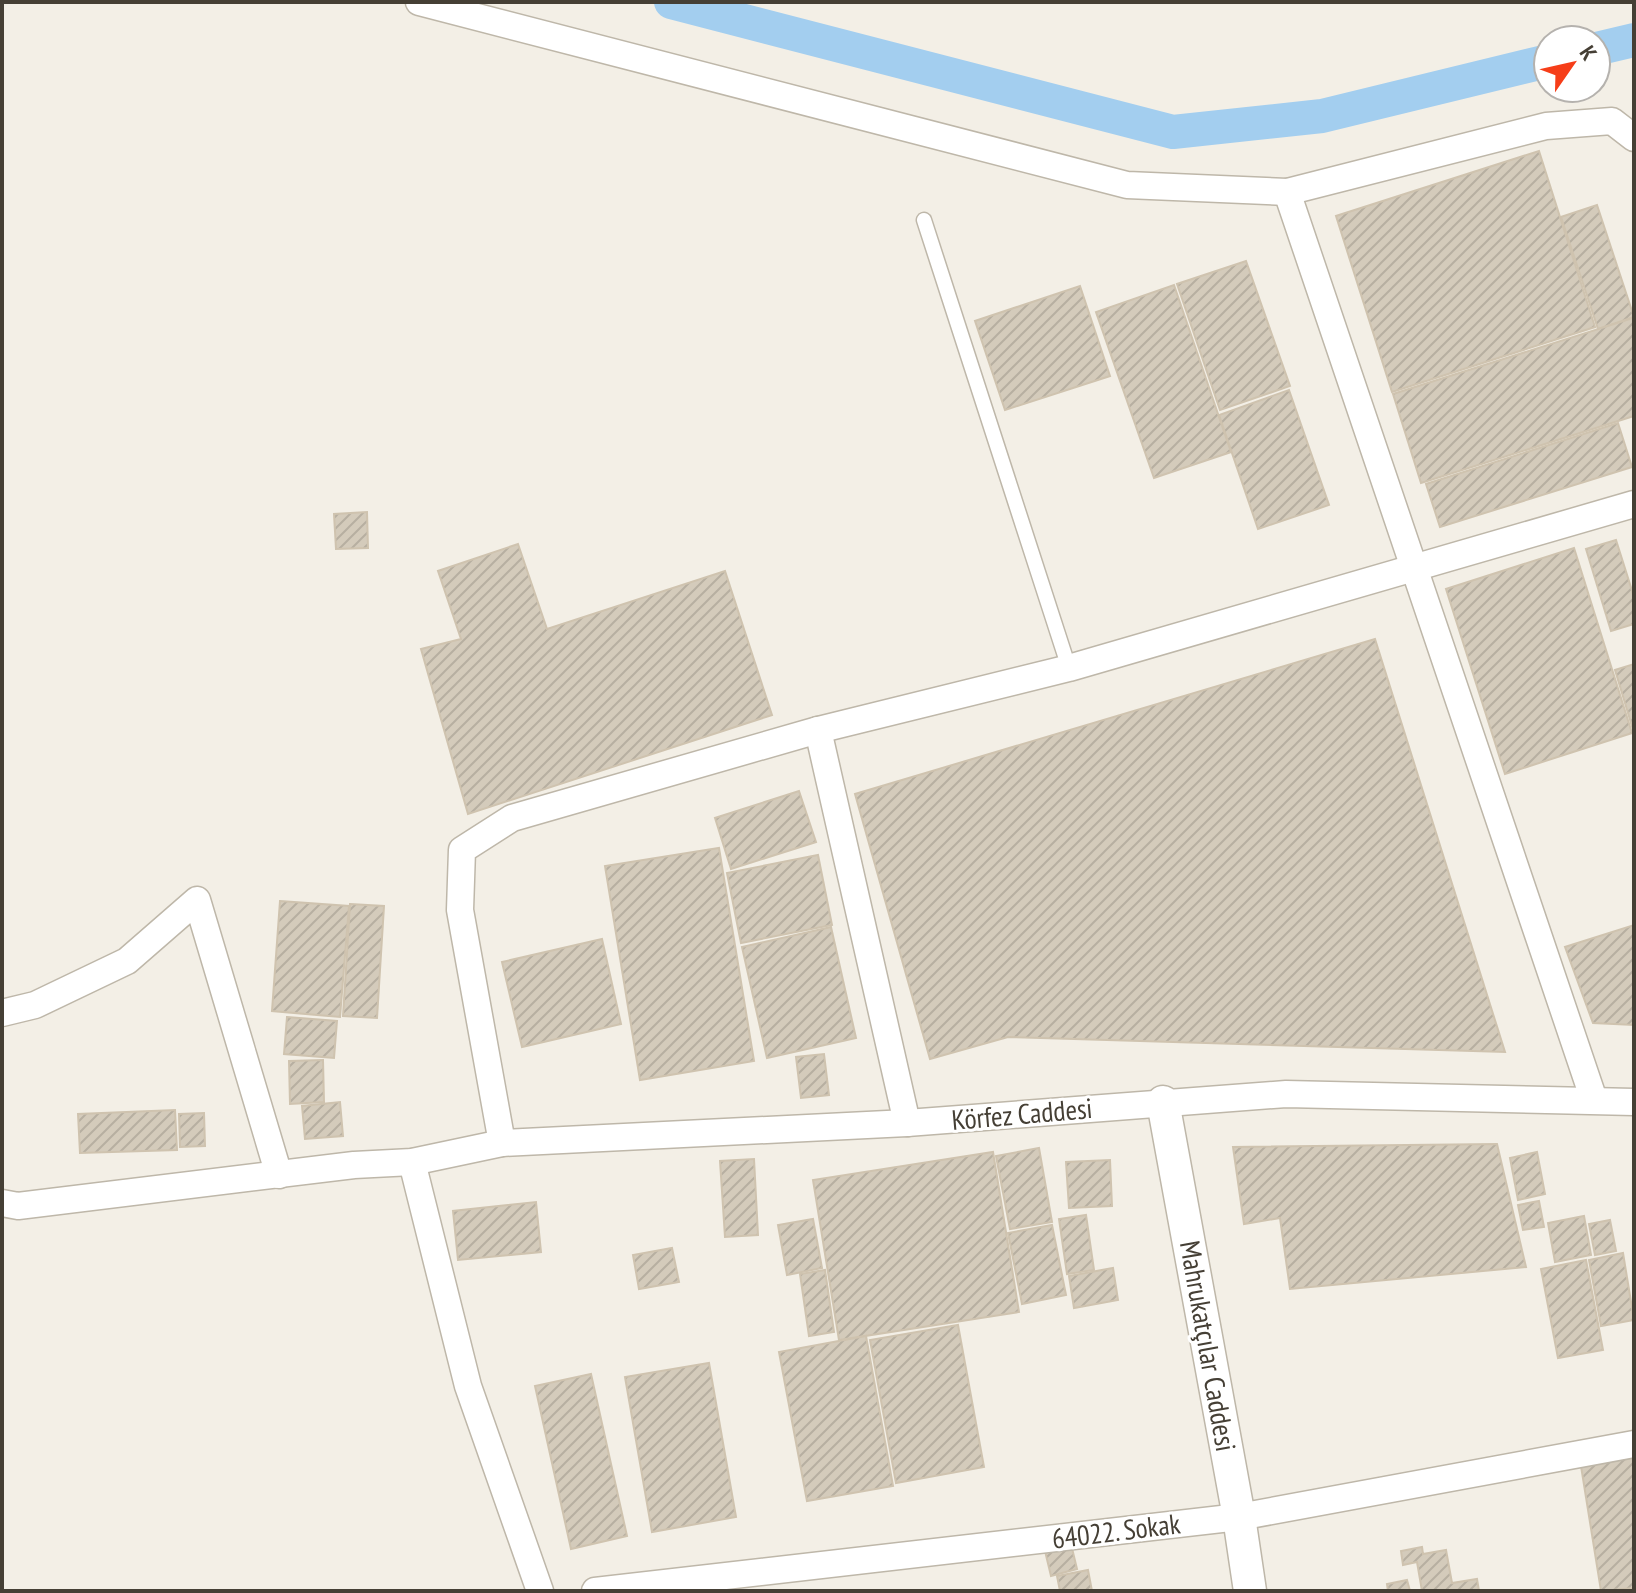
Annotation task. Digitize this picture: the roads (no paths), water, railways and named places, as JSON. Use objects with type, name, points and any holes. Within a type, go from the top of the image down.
[{"type":"street","points":[[419,2],[1127,185],[1287,192],[1546,126],[1612,121],[1634,138]]},
{"type":"street","points":[[1287,192],[1594,1100]]},
{"type":"street","points":[[502,1143],[460,910],[462,850],[512,818],[818,730],[1069,668],[1634,504]]},
{"type":"street","points":[[818,730],[907,1123]]},
{"type":"street","points":[[2,1013],[35,1005],[127,961],[197,900],[279,1175]]},
{"type":"street","name":"Körfez Caddesi","points":[[2,1203],[18,1206],[354,1165],[412,1162],[502,1143],[907,1123],[1286,1094],[1634,1102]]},
{"type":"street","name":"Mahrukatçılar Caddesi","points":[[1163,1102],[1250,1591]]},
{"type":"street","points":[[412,1162],[468,1386],[540,1591]]},
{"type":"street","name":"64022. Sokak","points":[[595,1591],[1239,1517],[1634,1444]]},
{"type":"lane","points":[[924,220],[1069,668]]},
{"type":"waterway","points":[[671,2],[1173,132],[1322,116],[1532,65]]},
{"type":"waterway","points":[[1612,45],[1634,40]]}]
